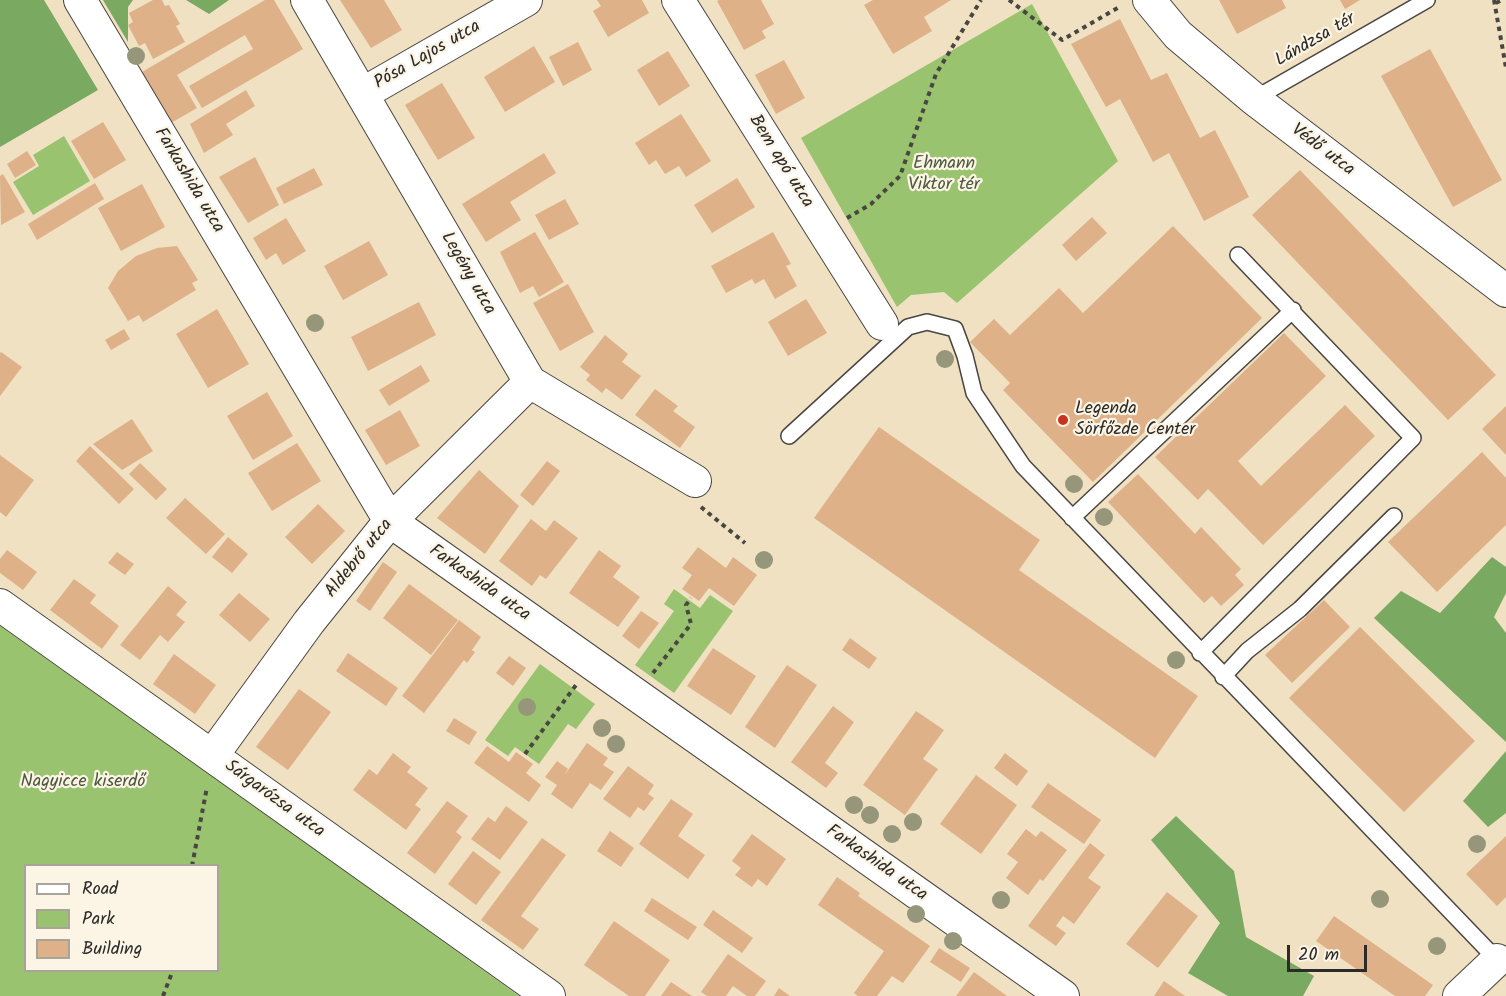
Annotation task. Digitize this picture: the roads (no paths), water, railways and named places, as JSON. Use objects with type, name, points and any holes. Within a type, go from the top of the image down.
[{"type":"street","name":"Farkashida utca","points":[[80,0],[390,521],[1063,996]]},
{"type":"street","name":"Legény utca","points":[[307,0],[530,382],[695,481]]},
{"type":"street","name":"Pósa Lajos utca","points":[[362,94],[526,0]]},
{"type":"street","name":"Bem apó utca","points":[[678,0],[882,324]]},
{"type":"street","name":"Védő utca","points":[[1136,3],[1254,99],[1506,291]]},
{"type":"street","name":"Aldebrő utca","points":[[212,756],[309,622],[390,521],[530,382]]},
{"type":"street","name":"Sárgarózsa utca","points":[[0,605],[549,996]]},
{"type":"street","points":[[1459,996],[1503,960]]},
{"type":"lane","name":"Lándzsa tér","points":[[1254,99],[1427,0]]},
{"type":"lane","points":[[1200,653],[1413,438],[1238,255]]},
{"type":"lane","points":[[1072,518],[1293,310]]},
{"type":"lane","points":[[789,436],[908,327],[927,322],[955,329],[965,356],[974,393],[1017,457],[1223,677],[1503,960]]},
{"type":"lane","points":[[1223,677],[1247,651],[1300,609],[1394,516]]},
{"type":"place","name":"Legenda Sörfőzde Center","points":[[1063,420]]},
{"type":"park label","name":"Ehmann Viktor tér","points":[[944,175]]},
{"type":"park label","name":"Nagyicce kiserdő","points":[[83,783]]}]
